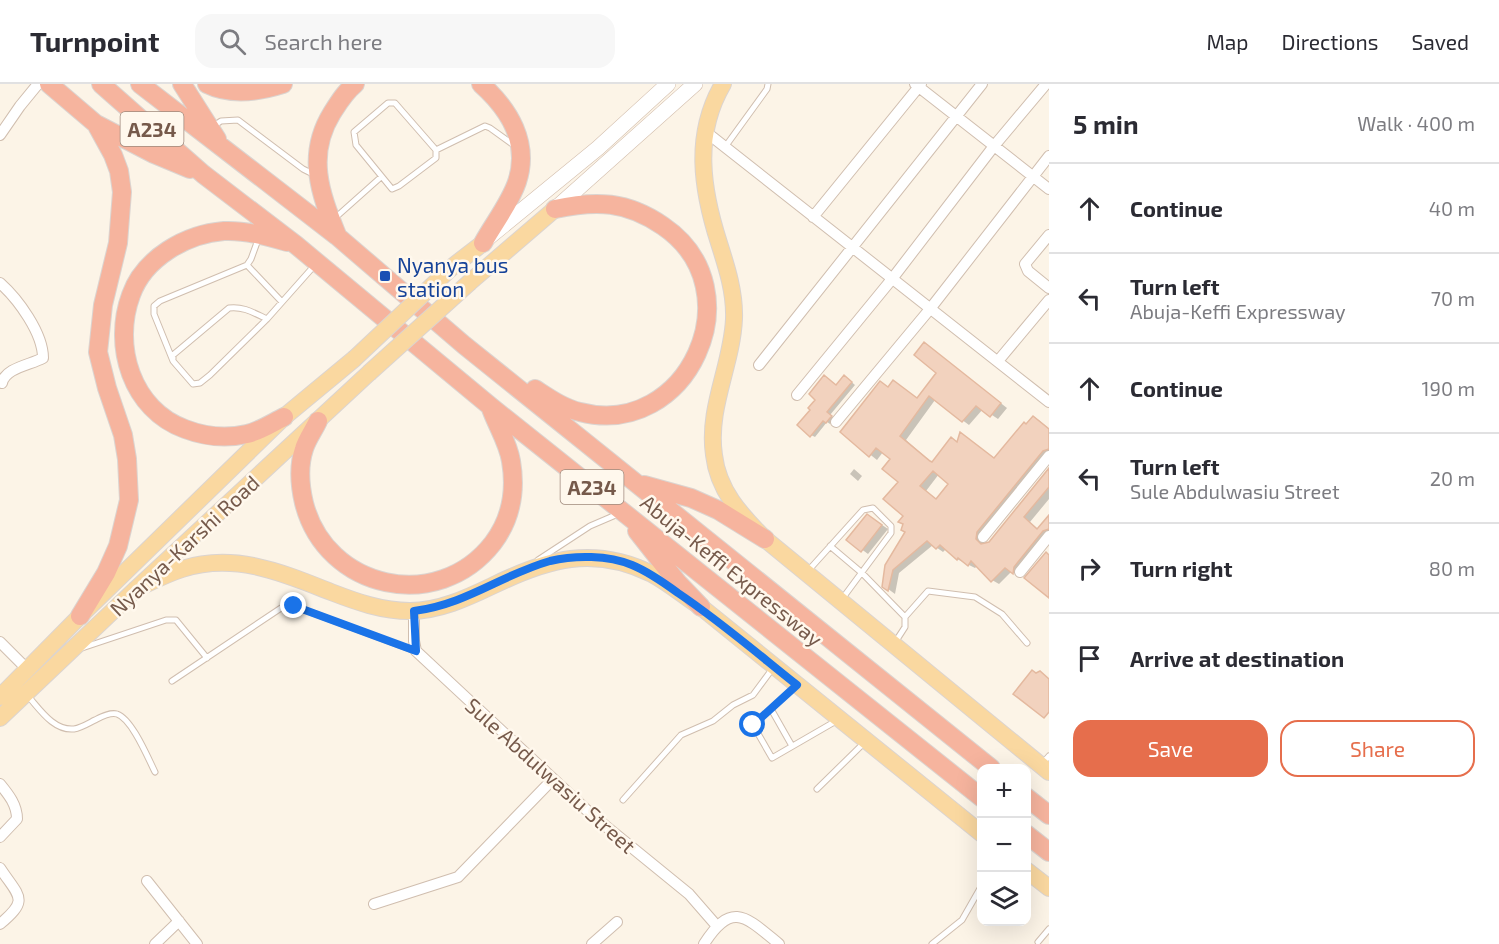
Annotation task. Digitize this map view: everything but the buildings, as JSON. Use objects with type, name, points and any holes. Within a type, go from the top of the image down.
[{"type":"highway","name":"Abuja-Keffi Expressway","points":[[49,84],[96,124],[154,154],[203,174]]},
{"type":"highway","name":"Abuja-Keffi Expressway","points":[[101,84],[203,174],[296,244],[490,406],[977,795]]},
{"type":"highway","name":"Abuja-Keffi Expressway","points":[[140,84],[334,229],[464,345],[986,764]]},
{"type":"highway","name":"Abuja-Keffi Expressway","points":[[182,84],[223,148]]},
{"type":"highway","points":[[334,229],[323,199],[319,176],[317,159],[319,140],[340,100],[355,84]]},
{"type":"highway","points":[[481,84],[498,100],[510,118],[522,150],[517,183],[483,243]]},
{"type":"highway","points":[[210,85],[249,92],[279,85]]},
{"type":"highway","points":[[80,616],[106,573],[118,546],[129,500],[123,435],[106,388],[98,352],[103,305],[118,243],[122,192],[119,171],[113,155],[96,124]]},
{"type":"highway","points":[[464,345],[501,365],[552,400],[568,408],[595,415],[621,413],[650,404],[676,385],[687,371],[704,339],[707,319],[704,281],[687,246],[673,232],[645,214],[623,207],[592,203],[555,209]]},
{"type":"highway","points":[[284,417],[249,434],[228,438],[207,436],[179,427],[165,419],[141,397],[127,362],[124,322],[131,294],[144,273],[156,259],[173,246],[204,234],[224,231],[260,235],[296,244]]},
{"type":"highway","points":[[318,421],[304,448],[300,475],[308,517],[319,539],[342,562],[369,579],[423,584],[456,574],[473,564],[488,550],[508,518],[512,498],[511,462],[490,406]]},
{"type":"highway","points":[[636,483],[691,498],[718,510],[765,539]]},
{"type":"highway","points":[[624,512],[662,564],[701,607]]},
{"type":"highway","points":[[1031,801],[1049,815]]},
{"type":"highway","points":[[1031,838],[1049,852]]},
{"type":"main road","name":"Abuja-Keffi Expressway","points":[[723,84],[712,106],[702,150],[704,188],[709,213],[731,284],[734,321],[713,420],[713,454],[719,478],[729,498],[743,517],[765,539],[893,645],[1046,765]]},
{"type":"main road","name":"Nyanya-Karshi Road","points":[[0,718],[369,373],[555,209]]},
{"type":"main road","name":"Nyanya-Karshi Road","points":[[0,697],[284,417],[354,359],[452,267],[483,243]]},
{"type":"main road","points":[[136,589],[184,568],[211,564],[246,564],[295,577],[363,604],[389,610],[414,611],[437,608],[468,597],[524,570],[552,561],[578,557],[602,558],[629,563],[655,575],[701,607],[977,831]]},
{"type":"main road","points":[[1029,872],[1049,888]]},
{"type":"street","points":[[0,135],[38,84]]},
{"type":"street","points":[[483,243],[598,148],[668,84]]},
{"type":"street","points":[[555,209],[695,84]]},
{"type":"street","points":[[759,365],[982,84]]},
{"type":"street","points":[[797,395],[892,279],[994,146],[1046,84]]},
{"type":"street","points":[[813,217],[918,85],[1049,189]]},
{"type":"street","points":[[706,132],[1049,402]]},
{"type":"street","points":[[836,422],[930,309],[1049,156]]},
{"type":"street","points":[[1049,235],[1025,264],[1028,271],[1049,288]]},
{"type":"street","points":[[0,283],[14,295],[21,306],[43,351],[43,358],[9,372],[3,378],[2,383]]},
{"type":"street","points":[[998,361],[1049,300]]},
{"type":"street","points":[[983,537],[1049,456]]},
{"type":"street","points":[[1020,572],[1049,536]]},
{"type":"street","points":[[414,611],[416,651]]},
{"type":"street","points":[[0,642],[28,670]]},
{"type":"street","name":"Sule Abdulwasiu Street","points":[[416,651],[592,815],[689,894],[716,925]]},
{"type":"street","points":[[374,904],[458,877],[553,778]]},
{"type":"street","points":[[0,784],[11,798],[17,819],[0,837]]},
{"type":"street","points":[[0,868],[18,896],[19,902],[17,910],[0,924]]},
{"type":"street","points":[[147,881],[197,944]]},
{"type":"street","points":[[704,944],[716,925],[727,918],[751,921],[779,944]]},
{"type":"street","points":[[155,944],[179,921]]},
{"type":"street","points":[[592,944],[617,922]]},
{"type":"lane","points":[[724,147],[767,89],[768,84]]},
{"type":"lane","points":[[388,103],[395,103],[436,150],[436,158],[392,189],[356,144],[354,132],[388,103]]},
{"type":"lane","points":[[211,128],[221,121],[238,120],[303,169],[319,176]]},
{"type":"lane","points":[[436,150],[487,126],[522,150]]},
{"type":"lane","points":[[334,229],[381,177]]},
{"type":"lane","points":[[260,235],[247,264],[154,306],[154,314],[173,361],[193,384],[200,383],[267,319],[317,262]]},
{"type":"lane","points":[[247,264],[282,302]]},
{"type":"lane","points":[[173,361],[173,355],[229,308],[247,309],[267,319]]},
{"type":"lane","points":[[806,573],[863,510],[873,508],[891,525],[892,529],[840,602]]},
{"type":"lane","points":[[524,570],[558,545],[590,526],[624,512]]},
{"type":"lane","points":[[830,546],[862,573],[905,617]]},
{"type":"lane","points":[[893,645],[905,627],[905,617],[928,591],[975,597],[1002,614],[1027,643]]},
{"type":"lane","points":[[172,681],[288,606],[294,606],[416,651]]},
{"type":"lane","points":[[69,652],[166,620],[176,620],[207,658]]},
{"type":"lane","points":[[623,800],[681,735],[713,721],[733,705],[753,695],[774,667]]},
{"type":"lane","points":[[797,685],[753,725],[772,758],[839,719]]},
{"type":"lane","points":[[26,694],[56,725],[73,729],[108,715],[117,714],[133,729],[155,772]]},
{"type":"lane","points":[[771,709],[792,746]]},
{"type":"lane","points":[[817,789],[867,741]]},
{"type":"lane","points":[[932,944],[962,920],[977,892]]},
{"type":"lane","points":[[1038,942],[1049,929]]},
{"type":"place","name":"Nyanya bus station","points":[[385,276]]},
{"type":"route","points":[[294,606],[416,651],[414,611],[437,608],[468,597],[524,570],[552,561],[578,557],[602,558],[629,563],[655,575],[701,607],[797,685],[753,725]]}]
